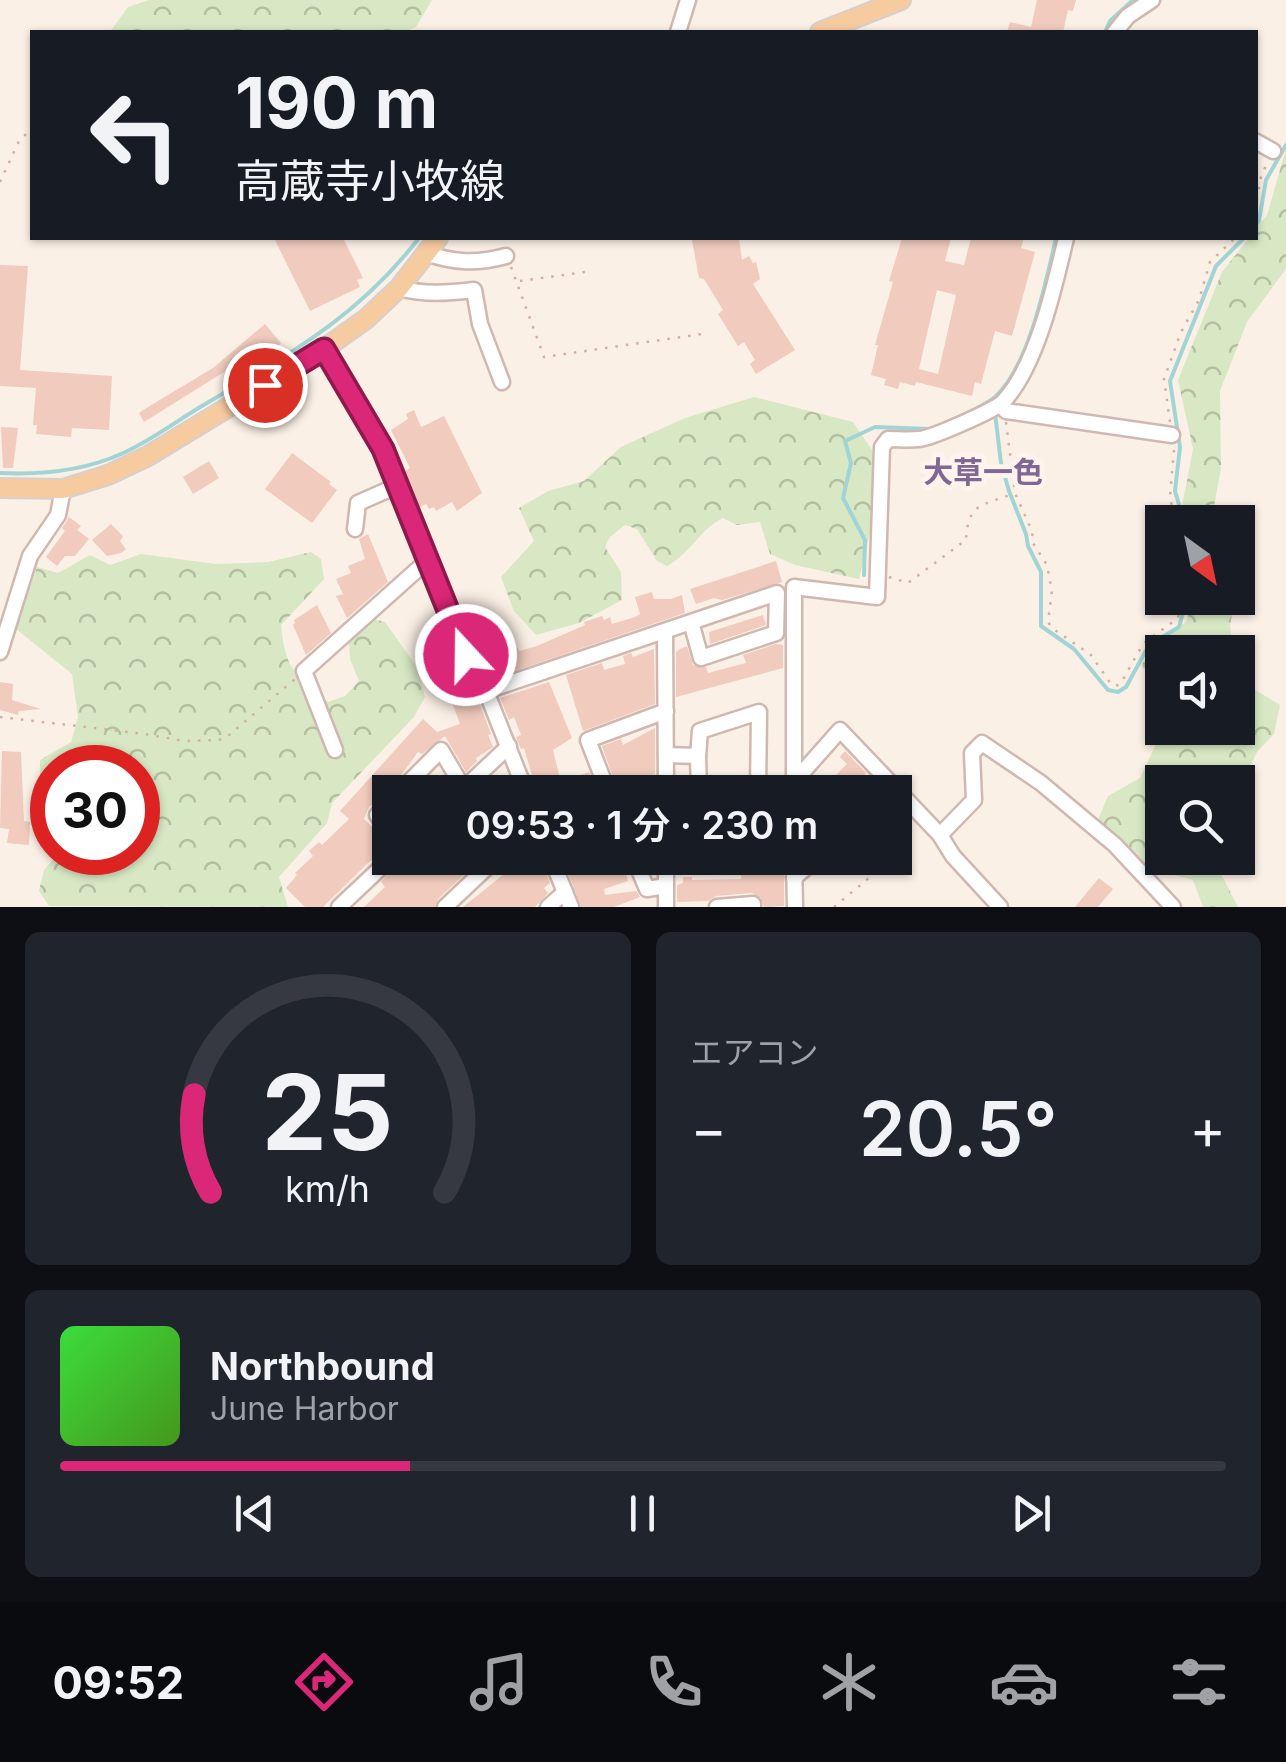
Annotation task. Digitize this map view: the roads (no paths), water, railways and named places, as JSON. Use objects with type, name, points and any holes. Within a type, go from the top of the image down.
[{"type":"main road","points":[[825,30],[901,0]]},
{"type":"main road","points":[[0,488],[63,489],[108,475],[148,456],[324,349],[366,319],[400,288],[436,240]]},
{"type":"street","points":[[679,30],[688,0]]},
{"type":"street","points":[[1117,30],[1128,16],[1152,0]]},
{"type":"street","points":[[1258,143],[1273,151]]},
{"type":"street","points":[[1003,408],[1036,342],[1053,296],[1066,240]]},
{"type":"street","points":[[426,254],[453,263],[485,262],[506,256]]},
{"type":"street","points":[[400,288],[443,294],[474,290],[480,324],[502,382]]},
{"type":"street","points":[[324,349],[383,449],[466,655]]},
{"type":"street","points":[[794,775],[794,587],[877,596],[882,447],[888,439],[935,436],[1003,408],[1172,435]]},
{"type":"street","points":[[355,529],[358,502],[398,485]]},
{"type":"street","points":[[0,652],[30,556],[58,515],[63,489]]},
{"type":"street","points":[[335,750],[304,671],[428,560]]},
{"type":"street","points":[[520,775],[486,691],[777,592],[776,632],[701,658],[691,622]]},
{"type":"street","points":[[666,631],[666,775]]},
{"type":"street","points":[[601,775],[588,740],[666,711]]},
{"type":"street","points":[[699,775],[700,731],[759,712],[758,775]]},
{"type":"street","points":[[804,775],[840,730],[879,775]]},
{"type":"street","points":[[940,835],[974,800],[972,752],[982,743],[1041,783],[1115,844],[1173,907]]},
{"type":"street","points":[[479,775],[509,746]]},
{"type":"street","points":[[416,775],[441,750],[454,775]]},
{"type":"street","points":[[666,755],[698,756]]},
{"type":"street","points":[[912,809],[940,835],[953,856],[1000,907]]},
{"type":"street","points":[[339,907],[373,875]]},
{"type":"street","points":[[445,907],[479,875]]},
{"type":"street","points":[[558,875],[571,907]]},
{"type":"street","points":[[641,875],[646,889],[666,886]]},
{"type":"street","points":[[666,875],[666,907]]},
{"type":"street","points":[[795,907],[794,878],[797,875]]},
{"type":"street","points":[[548,907],[565,892]]},
{"type":"street","points":[[716,907],[753,907]]},
{"type":"waterway","points":[[1106,30],[1133,0]]},
{"type":"waterway","points":[[1258,222],[1266,180],[1286,145]]},
{"type":"waterway","points":[[0,473],[77,468],[107,460],[143,443],[322,331],[372,290],[417,240]]},
{"type":"waterway","points":[[939,426],[989,401],[1007,383],[1027,345],[1056,240]]},
{"type":"waterway","points":[[1179,505],[1175,491],[1180,447],[1170,381],[1216,266],[1242,240]]},
{"type":"waterway","points":[[995,413],[1009,491],[1041,572],[1041,626],[1074,649],[1108,690],[1118,692],[1126,687],[1149,645],[1179,627],[1182,615]]},
{"type":"waterway","points":[[864,575],[865,540],[843,498],[851,463],[845,441],[875,427],[930,429]]},
{"type":"district","name":"大草一色","points":[[983,473]]}]
